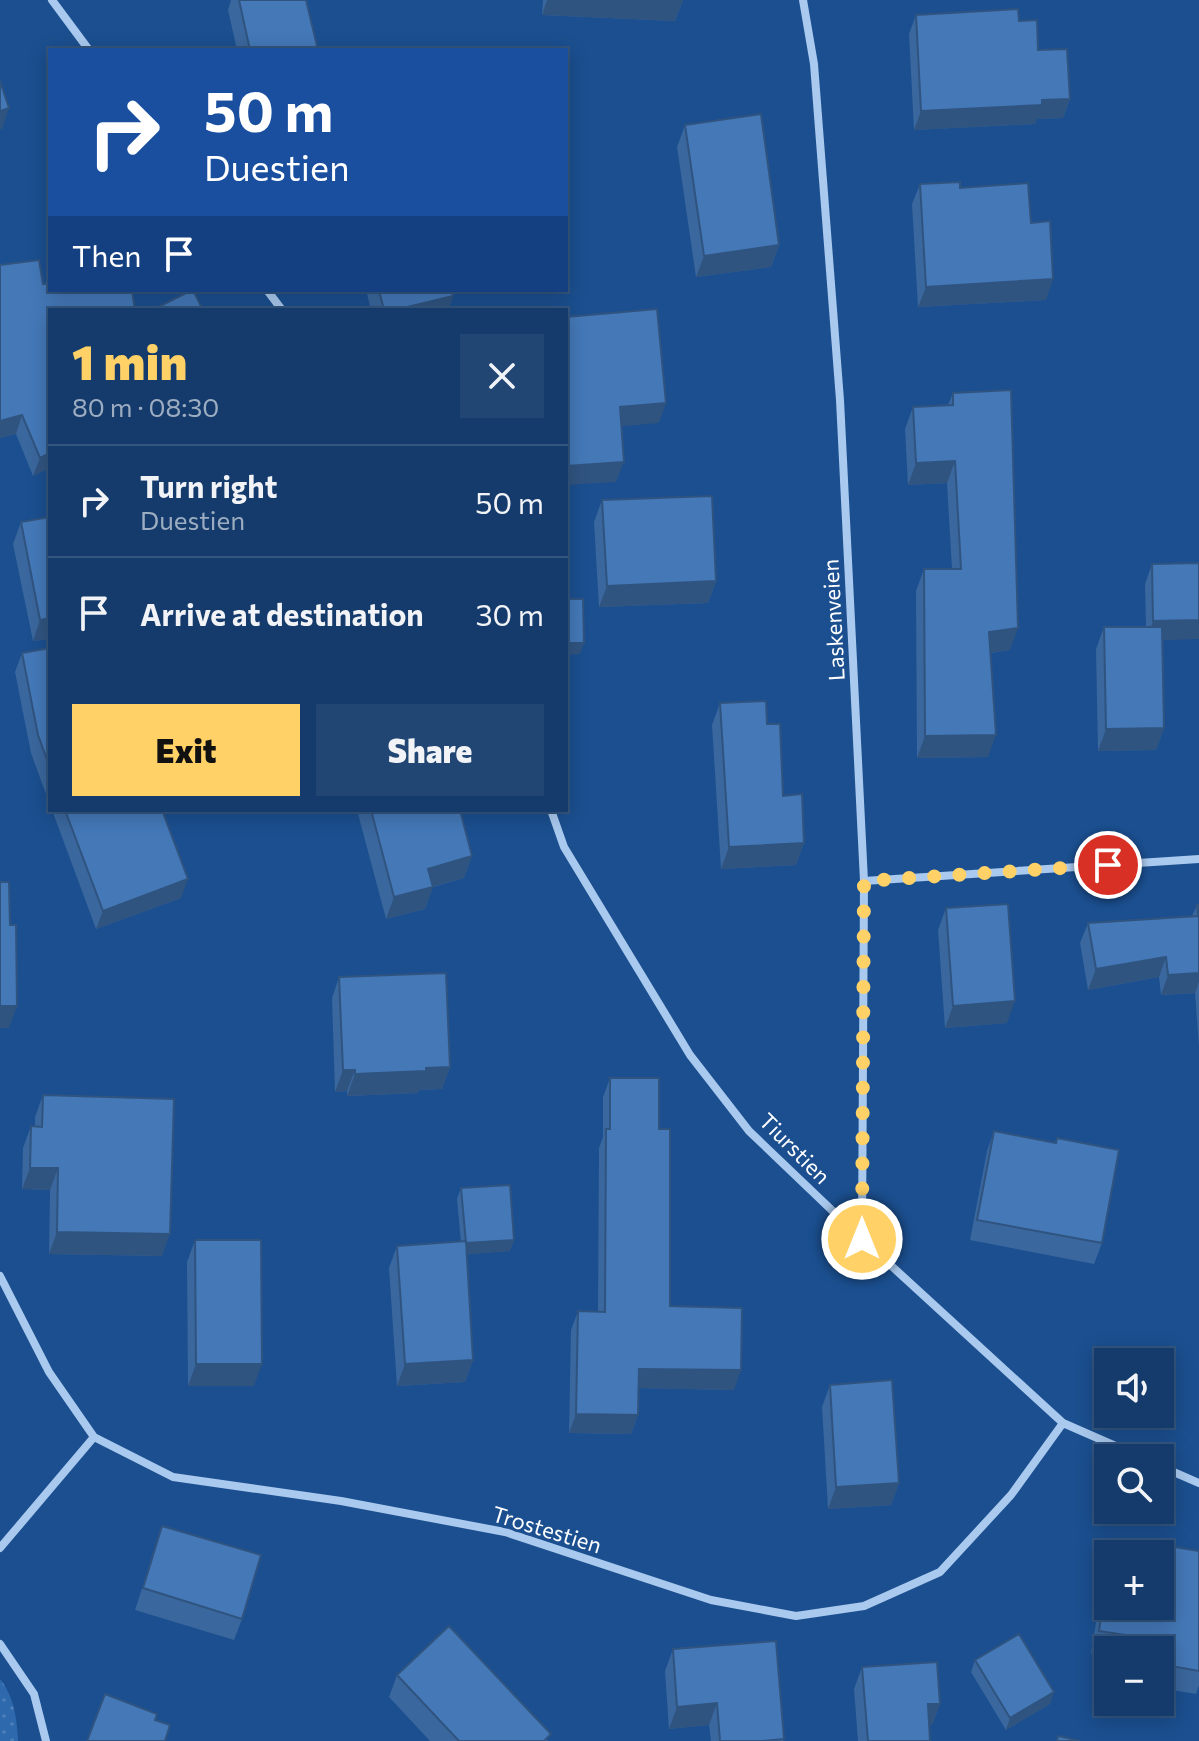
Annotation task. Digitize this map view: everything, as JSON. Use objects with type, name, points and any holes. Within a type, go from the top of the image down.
[{"type":"street","points":[[52,0],[88,48]]},
{"type":"street","name":"Laskenveien","points":[[803,0],[814,64],[840,400],[864,881],[862,1239]]},
{"type":"street","name":"Tiurstien","points":[[552,812],[564,847],[690,1055],[749,1131],[1063,1423],[1111,1444]]},
{"type":"street","points":[[864,881],[1199,859]]},
{"type":"street","points":[[0,1276],[49,1372],[94,1437],[0,1548]]},
{"type":"street","name":"Trostestien","points":[[94,1437],[173,1477],[341,1501],[505,1532],[711,1600],[796,1616],[864,1606],[940,1572],[1011,1495],[1063,1423]]},
{"type":"street","points":[[1174,1472],[1199,1483]]},
{"type":"street","points":[[0,1644],[34,1694],[46,1741]]},
{"type":"shaded area","points":[[0,1679],[12,1701],[18,1741],[0,1741]]},
{"type":"building","points":[[239,0],[306,0],[318,48],[250,48]]},
{"type":"building","points":[[1018,9],[1019,21],[1037,20],[1038,50],[1067,49],[1070,99],[1042,100],[1042,105],[921,111],[916,15]]},
{"type":"building","points":[[0,81],[9,108],[0,111]]},
{"type":"building","points":[[761,114],[779,245],[704,256],[685,125]]},
{"type":"building","points":[[960,182],[960,188],[1028,183],[1031,223],[1050,221],[1053,279],[926,287],[920,184]]},
{"type":"building","points":[[39,260],[43,284],[48,283],[48,292],[132,292],[135,308],[48,308],[48,454],[40,458],[22,415],[0,421],[0,265]]},
{"type":"building","points":[[194,292],[202,308],[156,308]]},
{"type":"building","points":[[380,292],[452,292],[453,296],[403,308],[384,308]]},
{"type":"building","points":[[657,309],[666,403],[620,407],[624,462],[568,466],[568,317]]},
{"type":"building","points":[[1011,390],[1018,628],[989,632],[996,735],[925,736],[924,569],[961,569],[955,461],[916,463],[913,407],[953,405],[953,393]]},
{"type":"building","points":[[712,496],[716,581],[607,586],[602,500]]},
{"type":"building","points":[[48,517],[48,618],[40,620],[21,522]]},
{"type":"building","points":[[1199,563],[1199,620],[1153,621],[1152,564]]},
{"type":"building","points":[[568,599],[583,599],[584,643],[568,643]]},
{"type":"building","points":[[1104,627],[1162,627],[1164,728],[1106,729]]},
{"type":"building","points":[[48,648],[48,762],[38,735],[22,653]]},
{"type":"building","points":[[766,701],[767,724],[780,724],[783,796],[802,794],[804,843],[729,847],[720,703]]},
{"type":"building","points":[[66,812],[163,812],[188,879],[103,911]]},
{"type":"building","points":[[372,812],[461,812],[472,856],[428,869],[433,887],[394,897]]},
{"type":"building","points":[[0,882],[9,882],[10,925],[16,925],[17,1006],[0,1006]]},
{"type":"building","points":[[1008,904],[1015,1001],[953,1006],[946,908]]},
{"type":"building","points":[[1199,905],[1199,973],[1168,975],[1166,957],[1096,969],[1088,923],[1198,916]]},
{"type":"building","points":[[446,973],[450,1067],[355,1074],[355,1070],[343,1070],[339,977]]},
{"type":"building","points":[[610,1078],[659,1078],[659,1129],[670,1129],[670,1306],[742,1308],[741,1370],[639,1369],[638,1415],[576,1414],[578,1311],[605,1312],[606,1129],[610,1129]]},
{"type":"building","points":[[43,1095],[174,1099],[170,1234],[57,1232],[58,1168],[30,1168],[31,1126],[42,1127]]},
{"type":"building","points":[[994,1131],[1056,1143],[1057,1138],[1119,1150],[1102,1243],[977,1220]]},
{"type":"building","points":[[510,1185],[514,1240],[466,1243],[461,1188]]},
{"type":"building","points":[[195,1240],[261,1240],[262,1364],[196,1364]]},
{"type":"building","points":[[466,1241],[473,1360],[405,1364],[397,1246]]},
{"type":"building","points":[[892,1380],[899,1483],[836,1487],[830,1385]]},
{"type":"building","points":[[162,1526],[261,1555],[242,1619],[143,1588]]},
{"type":"building","points":[[1174,1547],[1199,1551],[1199,1671],[1174,1667],[1174,1636],[1132,1636],[1099,1631],[1101,1620],[1174,1620]]},
{"type":"building","points":[[449,1626],[551,1734],[544,1741],[459,1741],[397,1675]]},
{"type":"building","points":[[1019,1634],[1054,1692],[1010,1718],[975,1660]]},
{"type":"building","points":[[776,1641],[784,1739],[720,1741],[717,1703],[677,1707],[673,1649]]},
{"type":"building","points":[[937,1662],[940,1704],[928,1704],[930,1741],[868,1741],[862,1667]]},
{"type":"building","points":[[105,1694],[157,1714],[155,1720],[170,1725],[165,1741],[87,1741]]},
{"type":"building","points":[[1058,1736],[1080,1741],[1057,1741]]},
{"type":"route","points":[[862,1239],[864,881],[1108,865]]}]
